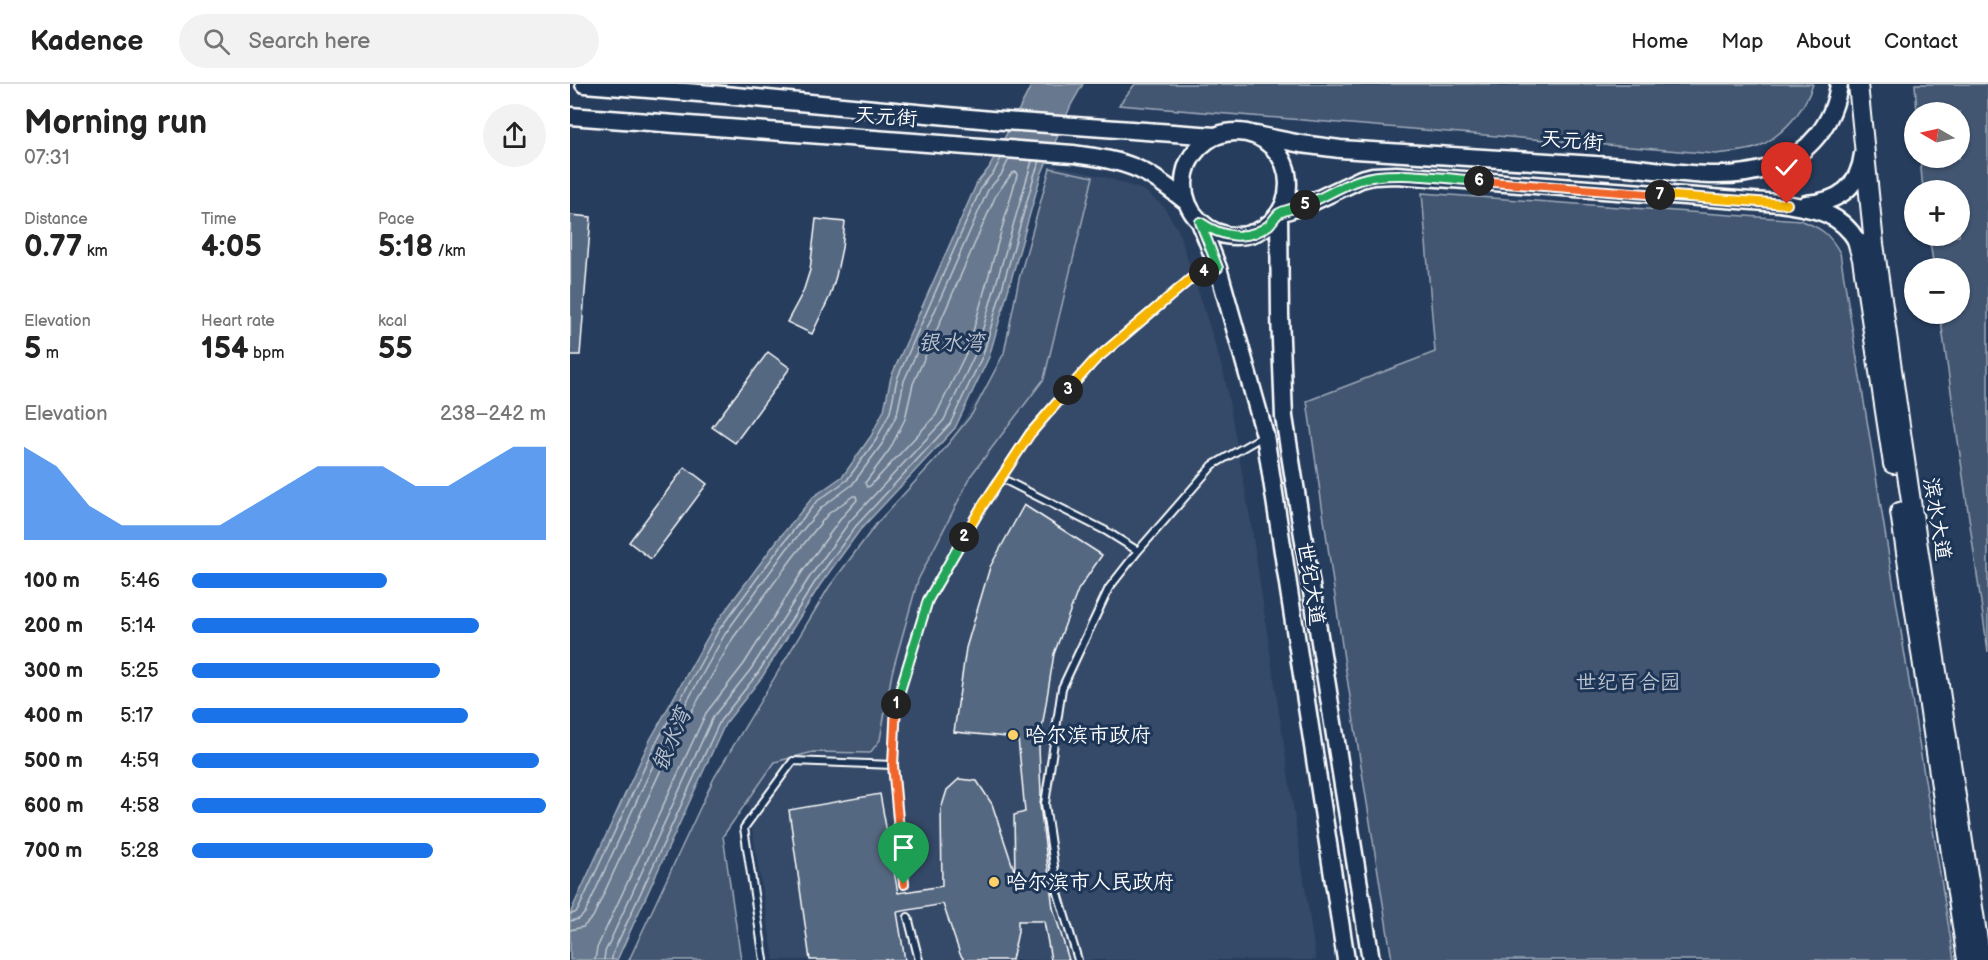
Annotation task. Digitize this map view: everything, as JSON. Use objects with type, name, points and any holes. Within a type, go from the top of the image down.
[{"type":"main road","name":"天元街","points":[[584,84],[724,94],[991,120],[1215,136]]},
{"type":"main road","name":"天元街","points":[[1256,135],[1340,149],[1719,175],[1737,174],[1773,167],[1790,159],[1816,138],[1826,126],[1834,110],[1839,84]]},
{"type":"main road","name":"滨水大道","points":[[1858,84],[1874,244],[1981,960]]},
{"type":"main road","name":"天元街","points":[[570,116],[1073,154],[1109,160],[1138,169],[1165,185],[1186,202]]},
{"type":"main road","points":[[1235,132],[1256,135],[1269,143],[1279,154],[1286,168],[1288,184],[1285,201],[1279,213],[1269,224],[1256,232],[1242,236],[1227,236],[1212,231],[1200,222],[1186,202],[1185,173],[1190,158],[1201,145],[1215,136],[1235,132]]},
{"type":"main road","points":[[1279,213],[1306,205],[1360,179],[1396,175],[1787,204],[1819,203],[1844,192],[1856,180],[1860,172],[1864,145]]},
{"type":"main road","points":[[1787,204],[1832,215],[1850,228],[1857,241]]},
{"type":"main road","name":"世纪大道","points":[[1279,213],[1284,417],[1371,960]]},
{"type":"main road","name":"世纪大道","points":[[1200,222],[1218,268],[1265,435],[1346,960]]},
{"type":"main road","name":"滨水大道","points":[[1857,241],[1864,271],[1967,960]]},
{"type":"lane","points":[[904,884],[893,765],[896,703],[928,600],[981,508],[1030,434],[1094,361],[1194,276],[1218,268]]},
{"type":"lane","points":[[1078,960],[1058,893],[1045,804],[1062,688],[1109,588],[1138,551],[1214,465],[1265,435]]},
{"type":"lane","points":[[1001,478],[1106,531],[1138,551]]},
{"type":"lane","points":[[764,960],[744,828],[793,761],[893,765]]},
{"type":"lane","points":[[908,917],[919,960]]},
{"type":"shaded area","name":"哈尔滨市人民政府","points":[[1052,165],[1105,177],[1144,190],[1164,207],[1178,230],[1201,299],[1224,374],[1250,517],[1316,960],[774,960],[739,753],[1003,361]]},
{"type":"green space","points":[[1135,84],[1813,84],[1799,112],[1776,136],[1753,149],[1716,154],[1119,105]]},
{"type":"green space","points":[[1915,84],[1988,84],[1988,652],[1941,324],[1970,324],[1970,258],[1932,258],[1931,246],[1970,246],[1970,180],[1922,180],[1921,168],[1970,168],[1970,102],[1916,102]]},
{"type":"green space","points":[[1050,168],[1093,177],[1044,379],[972,474],[918,580],[892,673],[880,740],[870,753],[813,752],[775,762],[723,836],[741,960],[629,960],[714,778],[829,587],[877,523],[936,459],[972,414],[1004,353],[1019,279]]},
{"type":"green space","name":"世纪百合园","points":[[1422,193],[1800,220],[1824,232],[1836,246],[1840,253],[1954,960],[1392,960],[1344,659],[1307,401],[1435,352]]},
{"type":"water","name":"银水湾","points":[[1032,84],[1083,84],[1071,105],[1041,175],[989,357],[955,428],[860,530],[820,585],[762,677],[725,724],[617,960],[570,960],[572,909],[650,740],[714,626],[776,542],[813,497],[843,476],[871,436],[884,410],[891,377],[977,183],[989,168]]},
{"type":"building","points":[[570,215],[591,217],[580,355],[570,355]]},
{"type":"building","points":[[816,219],[845,222],[836,276],[830,296],[812,334],[787,322],[803,292],[810,270]]},
{"type":"building","points":[[768,352],[790,368],[735,443],[712,427]]},
{"type":"building","points":[[685,467],[707,484],[651,559],[629,542]]},
{"type":"building","name":"哈尔滨市政府","points":[[1024,505],[1102,555],[1078,590],[1054,654],[1039,747],[1040,805],[1053,908],[1069,960],[1051,960],[1044,921],[1018,921],[1012,960],[964,960],[943,904],[897,912],[905,960],[810,960],[789,810],[880,794],[898,893],[942,886],[941,809],[947,790],[959,779],[977,781],[992,804],[1015,873],[1014,815],[1025,812],[1018,738],[954,732],[966,648],[990,567]]},
{"type":"place","name":"哈尔滨市政府","points":[[1013,735]]},
{"type":"place","name":"哈尔滨市人民政府","points":[[994,882]]},
{"type":"route","points":[[904,884],[893,765],[896,703],[928,600],[981,508],[1030,434],[1094,361],[1194,276],[1218,268],[1200,222],[1212,231],[1227,236],[1242,236],[1256,232],[1269,224],[1279,213],[1306,205],[1360,179],[1396,175],[1787,204]]}]
